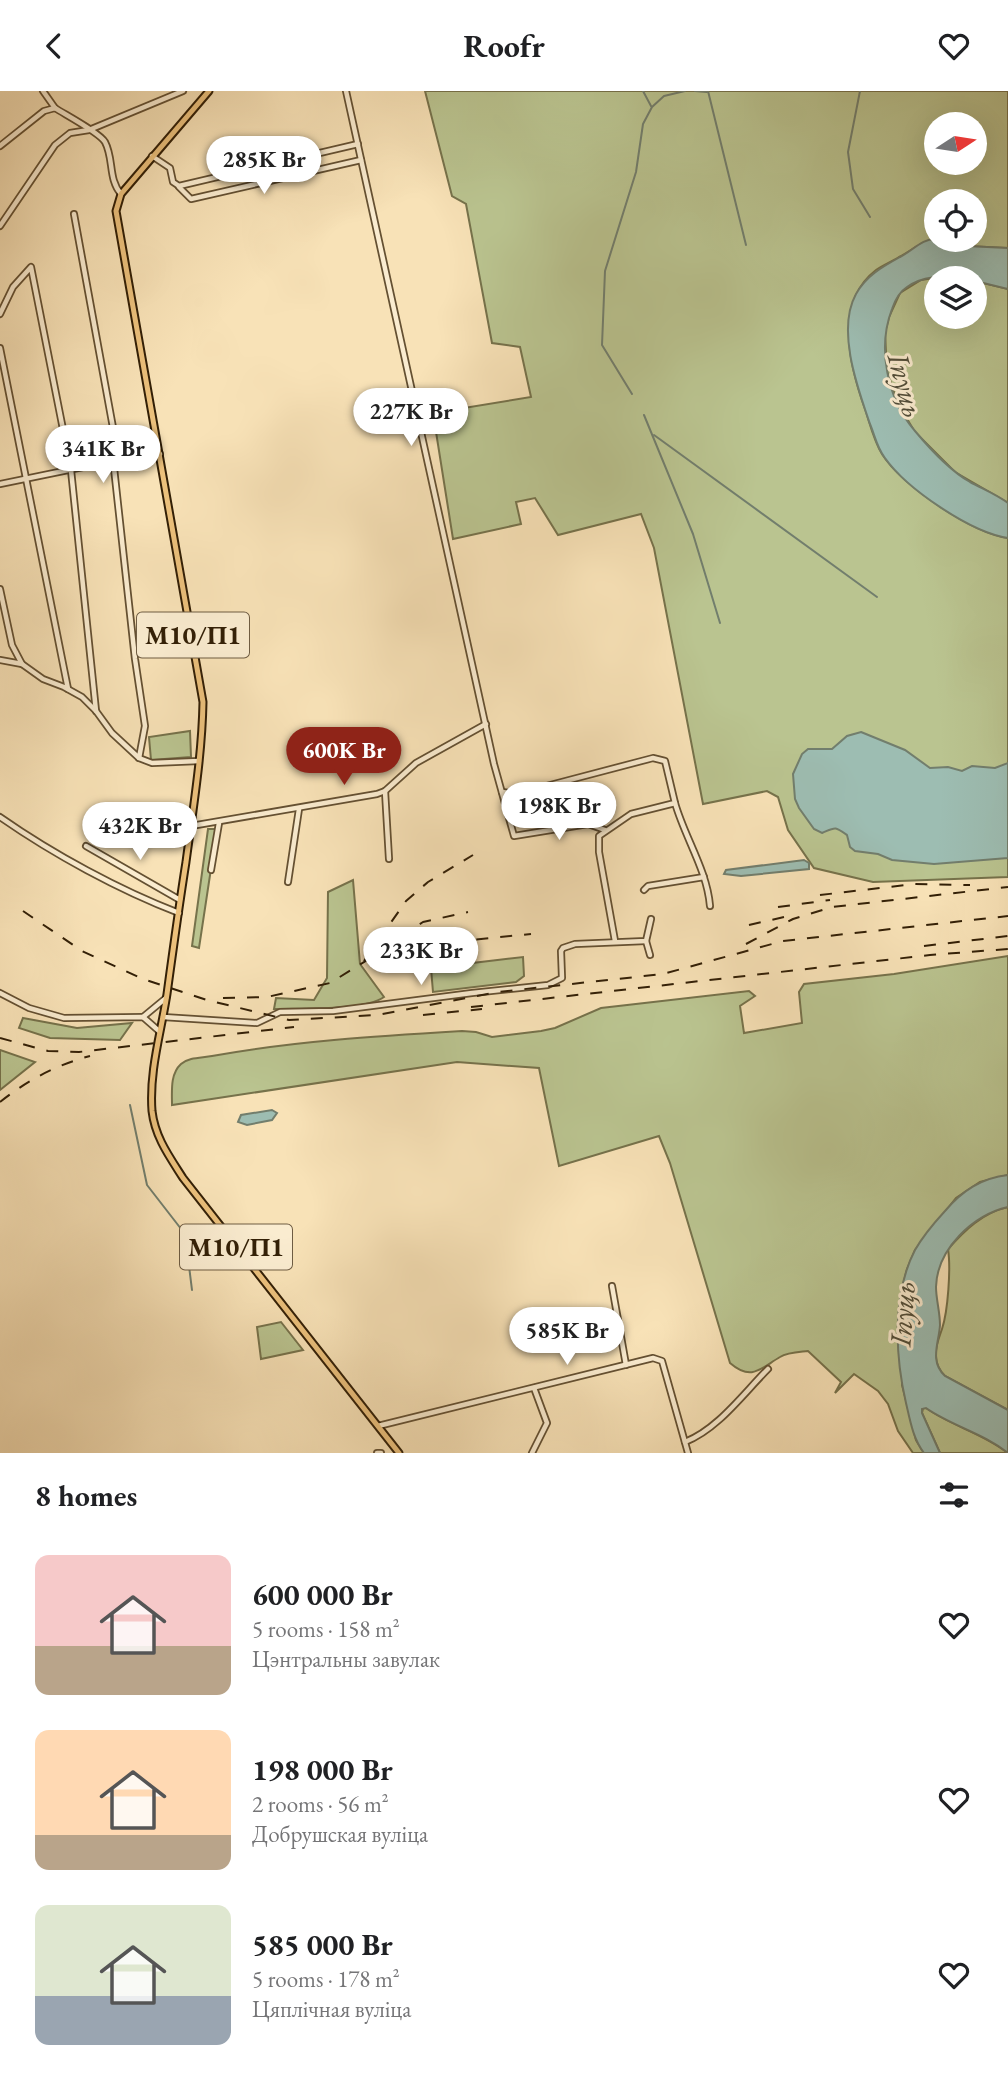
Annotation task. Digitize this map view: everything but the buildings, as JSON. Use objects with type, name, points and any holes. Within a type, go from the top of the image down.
[{"type":"main road","points":[[121,194],[209,91]]},
{"type":"main road","name":"М10/П1","points":[[121,194],[116,211],[203,702],[200,761],[159,1031],[152,1100],[159,1140],[183,1178],[399,1453]]},
{"type":"street","points":[[43,91],[55,108],[99,135],[106,144],[114,186],[121,194]]},
{"type":"street","points":[[0,226],[55,145],[70,133],[89,130],[183,91]]},
{"type":"street","points":[[346,91],[501,792],[514,837],[587,824],[605,830]]},
{"type":"street","points":[[0,146],[44,111],[55,108]]},
{"type":"street","points":[[179,186],[358,144]]},
{"type":"street","points":[[152,156],[170,168],[173,183],[191,199],[361,160]]},
{"type":"street","points":[[74,214],[117,460],[114,462],[114,468],[145,726],[139,758]]},
{"type":"street","points":[[0,313],[13,287],[31,267],[71,470],[96,711]]},
{"type":"street","points":[[0,348],[68,689]]},
{"type":"street","points":[[0,484],[160,454]]},
{"type":"street","points":[[0,589],[12,645],[22,664]]},
{"type":"street","points":[[0,660],[22,664],[43,679],[68,689],[96,711],[112,733],[139,758],[152,763],[200,761]]},
{"type":"street","points":[[191,826],[299,809],[385,791],[416,763],[486,725]]},
{"type":"street","points":[[501,792],[516,795],[628,764],[660,759],[665,761],[681,825],[708,888],[710,906]]},
{"type":"street","points":[[385,791],[389,859]]},
{"type":"street","points":[[615,941],[598,846],[599,836],[631,814],[675,803]]},
{"type":"street","points":[[288,882],[299,809]]},
{"type":"street","points":[[0,817],[23,833],[124,889],[178,913]]},
{"type":"street","points":[[211,870],[219,823]]},
{"type":"street","points":[[86,846],[180,900]]},
{"type":"street","points":[[644,890],[648,886],[704,877]]},
{"type":"street","points":[[650,955],[646,941],[651,919]]},
{"type":"street","points":[[163,1017],[257,1023],[280,1012],[333,1011],[472,992],[548,985],[562,978],[561,951],[564,947],[615,941],[646,941]]},
{"type":"street","points":[[0,993],[29,1007],[64,1018],[143,1017],[166,998]]},
{"type":"street","points":[[143,1017],[159,1031]]},
{"type":"street","points":[[612,1286],[626,1365]]},
{"type":"street","points":[[378,1426],[653,1358],[662,1361],[688,1453]]},
{"type":"street","points":[[685,1442],[697,1437],[723,1415],[768,1369]]},
{"type":"street","points":[[532,1453],[547,1423],[534,1388]]},
{"type":"green space","points":[[425,91],[1008,91],[1008,248],[987,247],[987,189],[924,189],[924,243],[876,270],[863,284],[854,300],[849,336],[859,392],[879,449],[891,466],[939,506],[976,527],[1008,538],[1008,877],[873,882],[814,868],[788,830],[778,797],[767,791],[703,804],[654,548],[641,514],[558,535],[535,498],[516,502],[521,524],[453,539],[433,413],[531,397],[520,347],[492,343],[466,204],[452,196]]},
{"type":"green space","points":[[924,280],[924,329],[987,329],[987,284],[1008,289],[1008,503],[955,472],[915,432],[898,404],[887,371],[885,333],[900,293]]},
{"type":"green space","points":[[190,731],[191,757],[151,760],[149,737]]},
{"type":"green space","points":[[208,829],[217,829],[199,948],[192,946]]},
{"type":"green space","points":[[353,880],[360,964],[384,997],[347,1007],[274,1009],[276,998],[314,1000],[327,978],[328,892]]},
{"type":"green space","points":[[1008,956],[1008,1175],[980,1182],[956,1198],[915,1250],[903,1285],[902,1385],[916,1440],[924,1453],[913,1453],[898,1431],[888,1404],[878,1391],[854,1374],[835,1393],[841,1382],[808,1351],[783,1355],[762,1369],[750,1372],[744,1372],[730,1363],[670,1163],[659,1136],[559,1166],[539,1068],[457,1062],[172,1105],[172,1083],[177,1068],[196,1058],[274,1046],[399,1035],[462,1031],[492,1037],[555,1028],[601,1008],[749,991],[755,996],[740,1006],[744,1033],[802,1023],[799,992],[804,984],[894,974]]},
{"type":"green space","points":[[523,957],[524,976],[516,982],[433,992],[431,968]]},
{"type":"green space","points":[[23,1018],[77,1028],[132,1023],[120,1040],[50,1038],[19,1028]]},
{"type":"green space","points":[[0,1050],[35,1062],[0,1090]]},
{"type":"green space","points":[[1008,1207],[1008,1410],[945,1376],[937,1364],[936,1352],[947,1301],[948,1249],[975,1223],[990,1213]]},
{"type":"green space","points":[[281,1322],[303,1350],[261,1359],[257,1327]]},
{"type":"green space","points":[[923,1408],[1008,1453],[940,1453],[922,1413]]},
{"type":"water","points":[[924,242],[924,252],[987,252],[987,247],[1008,248],[1008,289],[987,284],[987,266],[924,266],[924,279],[907,287],[896,299],[888,324],[885,356],[891,389],[897,404],[915,431],[962,477],[1008,503],[1008,538],[958,518],[908,483],[895,470],[878,446],[855,377],[848,342],[848,325],[850,308],[856,294],[881,268]]},
{"type":"water","points":[[861,732],[905,750],[930,768],[948,767],[962,771],[972,766],[995,768],[1008,763],[1008,858],[934,864],[892,860],[878,854],[855,851],[850,847],[847,835],[837,829],[822,833],[814,829],[795,799],[793,774],[802,754],[808,749],[832,749],[847,736]]},
{"type":"water","points":[[804,860],[809,863],[809,869],[741,876],[724,874],[726,870]]},
{"type":"water","points":[[272,1110],[277,1113],[272,1120],[247,1125],[238,1122],[241,1115]]},
{"type":"water","name":"Іпуць","points":[[1008,1175],[1008,1207],[995,1211],[970,1226],[950,1247],[943,1260],[936,1287],[940,1325],[936,1358],[945,1376],[1008,1410],[1008,1453],[926,1408],[922,1409],[922,1413],[940,1453],[924,1453],[912,1429],[902,1385],[898,1325],[902,1286],[915,1250],[958,1197],[981,1182]]},
{"type":"waterway","points":[[643,91],[651,106]]},
{"type":"waterway","points":[[632,394],[602,345],[605,271],[636,172],[643,124],[652,107],[664,96],[685,91]]},
{"type":"waterway","points":[[695,91],[707,92]]},
{"type":"waterway","points":[[708,91],[746,245]]},
{"type":"waterway","points":[[860,91],[848,152],[853,189],[870,217]]},
{"type":"waterway","points":[[644,415],[693,534],[720,623]]},
{"type":"waterway","points":[[654,435],[877,597]]},
{"type":"waterway","points":[[130,1105],[147,1185],[185,1234],[192,1290]]},
{"type":"railway","points":[[364,961],[406,901],[428,882],[473,855]]},
{"type":"railway","points":[[820,895],[915,884],[970,885]]},
{"type":"railway","points":[[746,944],[793,919],[832,907],[1008,887]]},
{"type":"railway","points":[[778,907],[830,900]]},
{"type":"railway","points":[[23,911],[82,951],[143,979],[207,1000],[289,1020],[377,1015],[498,992],[663,974],[783,941],[1008,916]]},
{"type":"railway","points":[[380,951],[423,922],[468,912]]},
{"type":"railway","points":[[749,925],[784,917]]},
{"type":"railway","points":[[223,998],[267,997],[330,983],[369,959],[410,946],[531,934]]},
{"type":"railway","points":[[924,946],[1008,936]]},
{"type":"railway","points":[[471,1007],[930,955],[1008,949]]},
{"type":"railway","points":[[423,1015],[482,1009]]},
{"type":"railway","points":[[0,1038],[48,1051],[79,1052],[294,1027]]},
{"type":"railway","points":[[0,1102],[43,1074],[90,1056]]}]
